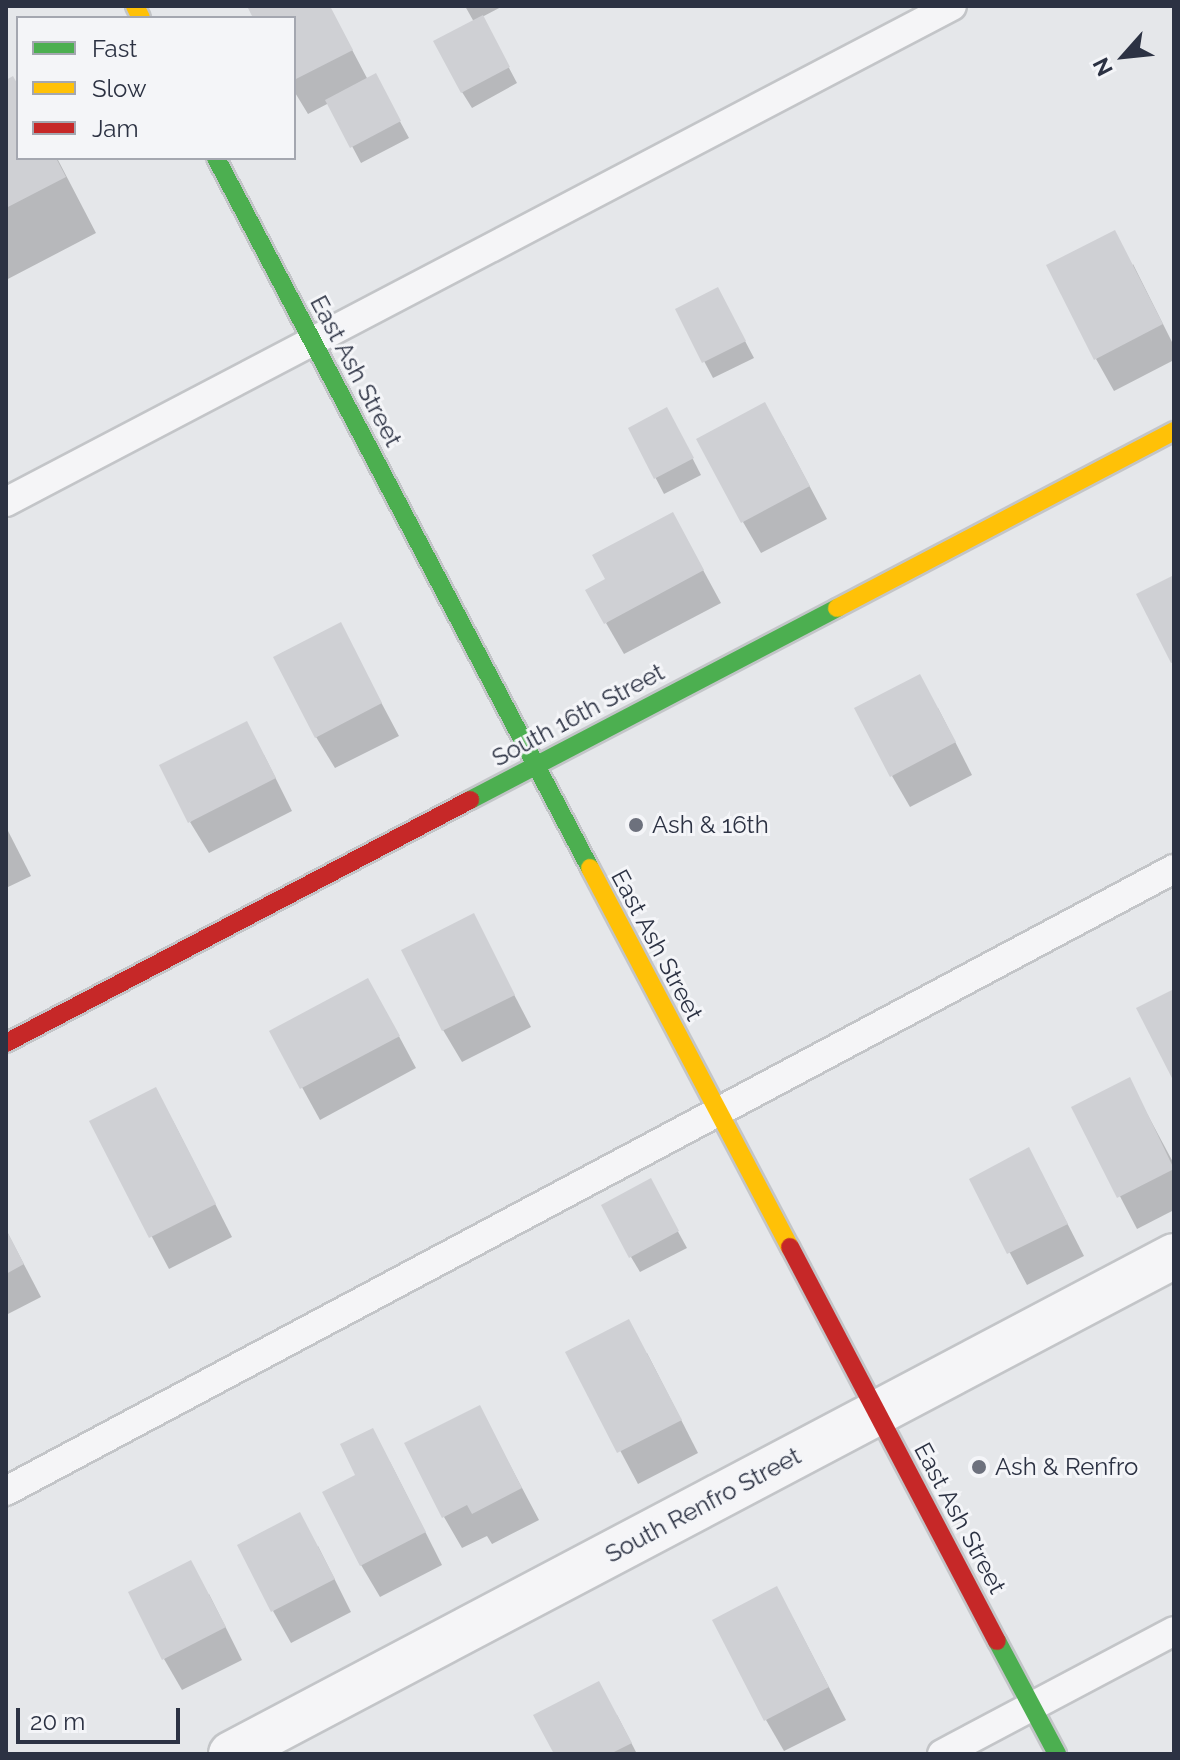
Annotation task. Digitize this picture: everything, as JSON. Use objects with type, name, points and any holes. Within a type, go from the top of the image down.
[{"type":"street","name":"East Ash Street","points":[[217,160],[1057,1754]]},
{"type":"street","name":"South 16th Street","points":[[6,1043],[1174,431]]},
{"type":"street","name":"South Renfro Street","points":[[231,1754],[1174,1256]]},
{"type":"lane","points":[[6,502],[952,6]]},
{"type":"lane","points":[[6,1491],[1174,869]]},
{"type":"lane","points":[[942,1754],[1174,1631]]},
{"type":"building","points":[[247,6],[330,6],[353,50],[296,79],[296,16],[252,16]]},
{"type":"building","points":[[483,15],[510,67],[461,93],[433,41]]},
{"type":"building","points":[[376,73],[401,121],[350,148],[325,100]]},
{"type":"building","points":[[13,76],[16,81],[16,160],[57,160],[66,177],[6,208],[6,80]]},
{"type":"building","points":[[1115,230],[1163,324],[1094,360],[1046,265]]},
{"type":"building","points":[[718,287],[746,341],[702,363],[675,309]]},
{"type":"building","points":[[765,402],[810,486],[741,523],[696,439]]},
{"type":"building","points":[[667,407],[694,458],[654,479],[628,428]]},
{"type":"building","points":[[673,512],[704,570],[604,624],[585,590],[605,579],[592,555]]},
{"type":"building","points":[[1174,575],[1174,662],[1171,663],[1136,594]]},
{"type":"building","points":[[341,622],[382,703],[315,738],[273,657]]},
{"type":"building","points":[[920,674],[956,742],[890,777],[854,708]]},
{"type":"building","points":[[247,721],[276,778],[188,823],[159,765]]},
{"type":"building","points":[[474,913],[515,995],[442,1031],[401,950]]},
{"type":"building","points":[[368,978],[400,1036],[300,1089],[269,1031]]},
{"type":"building","points":[[1174,989],[1174,1082],[1136,1008]]},
{"type":"building","points":[[1130,1077],[1174,1169],[1117,1198],[1071,1107]]},
{"type":"building","points":[[156,1087],[216,1204],[149,1238],[89,1121]]},
{"type":"building","points":[[1029,1147],[1068,1224],[1007,1254],[969,1179]]},
{"type":"building","points":[[651,1178],[679,1231],[629,1258],[601,1205]]},
{"type":"building","points":[[6,1229],[24,1264],[6,1274]]},
{"type":"building","points":[[629,1319],[682,1420],[617,1453],[565,1352]]},
{"type":"building","points":[[480,1405],[522,1488],[472,1514],[467,1505],[442,1518],[404,1443]]},
{"type":"building","points":[[373,1428],[426,1532],[360,1566],[322,1492],[355,1475],[340,1444]]},
{"type":"building","points":[[300,1512],[335,1579],[271,1612],[237,1545]]},
{"type":"building","points":[[191,1560],[226,1627],[162,1660],[128,1592]]},
{"type":"building","points":[[777,1586],[829,1687],[764,1721],[712,1620]]},
{"type":"building","points":[[599,1681],[632,1743],[610,1754],[554,1754],[533,1715]]},
{"type":"traffic: fast","points":[[217,160],[590,868]]},
{"type":"traffic: fast","points":[[470,800],[837,608]]},
{"type":"traffic: fast","points":[[997,1641],[1057,1754]]},
{"type":"traffic: slow","points":[[135,6],[140,16]]},
{"type":"traffic: slow","points":[[837,608],[1174,431]]},
{"type":"traffic: slow","points":[[590,868],[790,1247]]},
{"type":"traffic: jam","points":[[6,1043],[470,800]]},
{"type":"traffic: jam","points":[[790,1247],[997,1641]]},
{"type":"place","name":"Ash & 16th","points":[[636,825]]},
{"type":"place","name":"Ash & Renfro","points":[[979,1467]]}]
